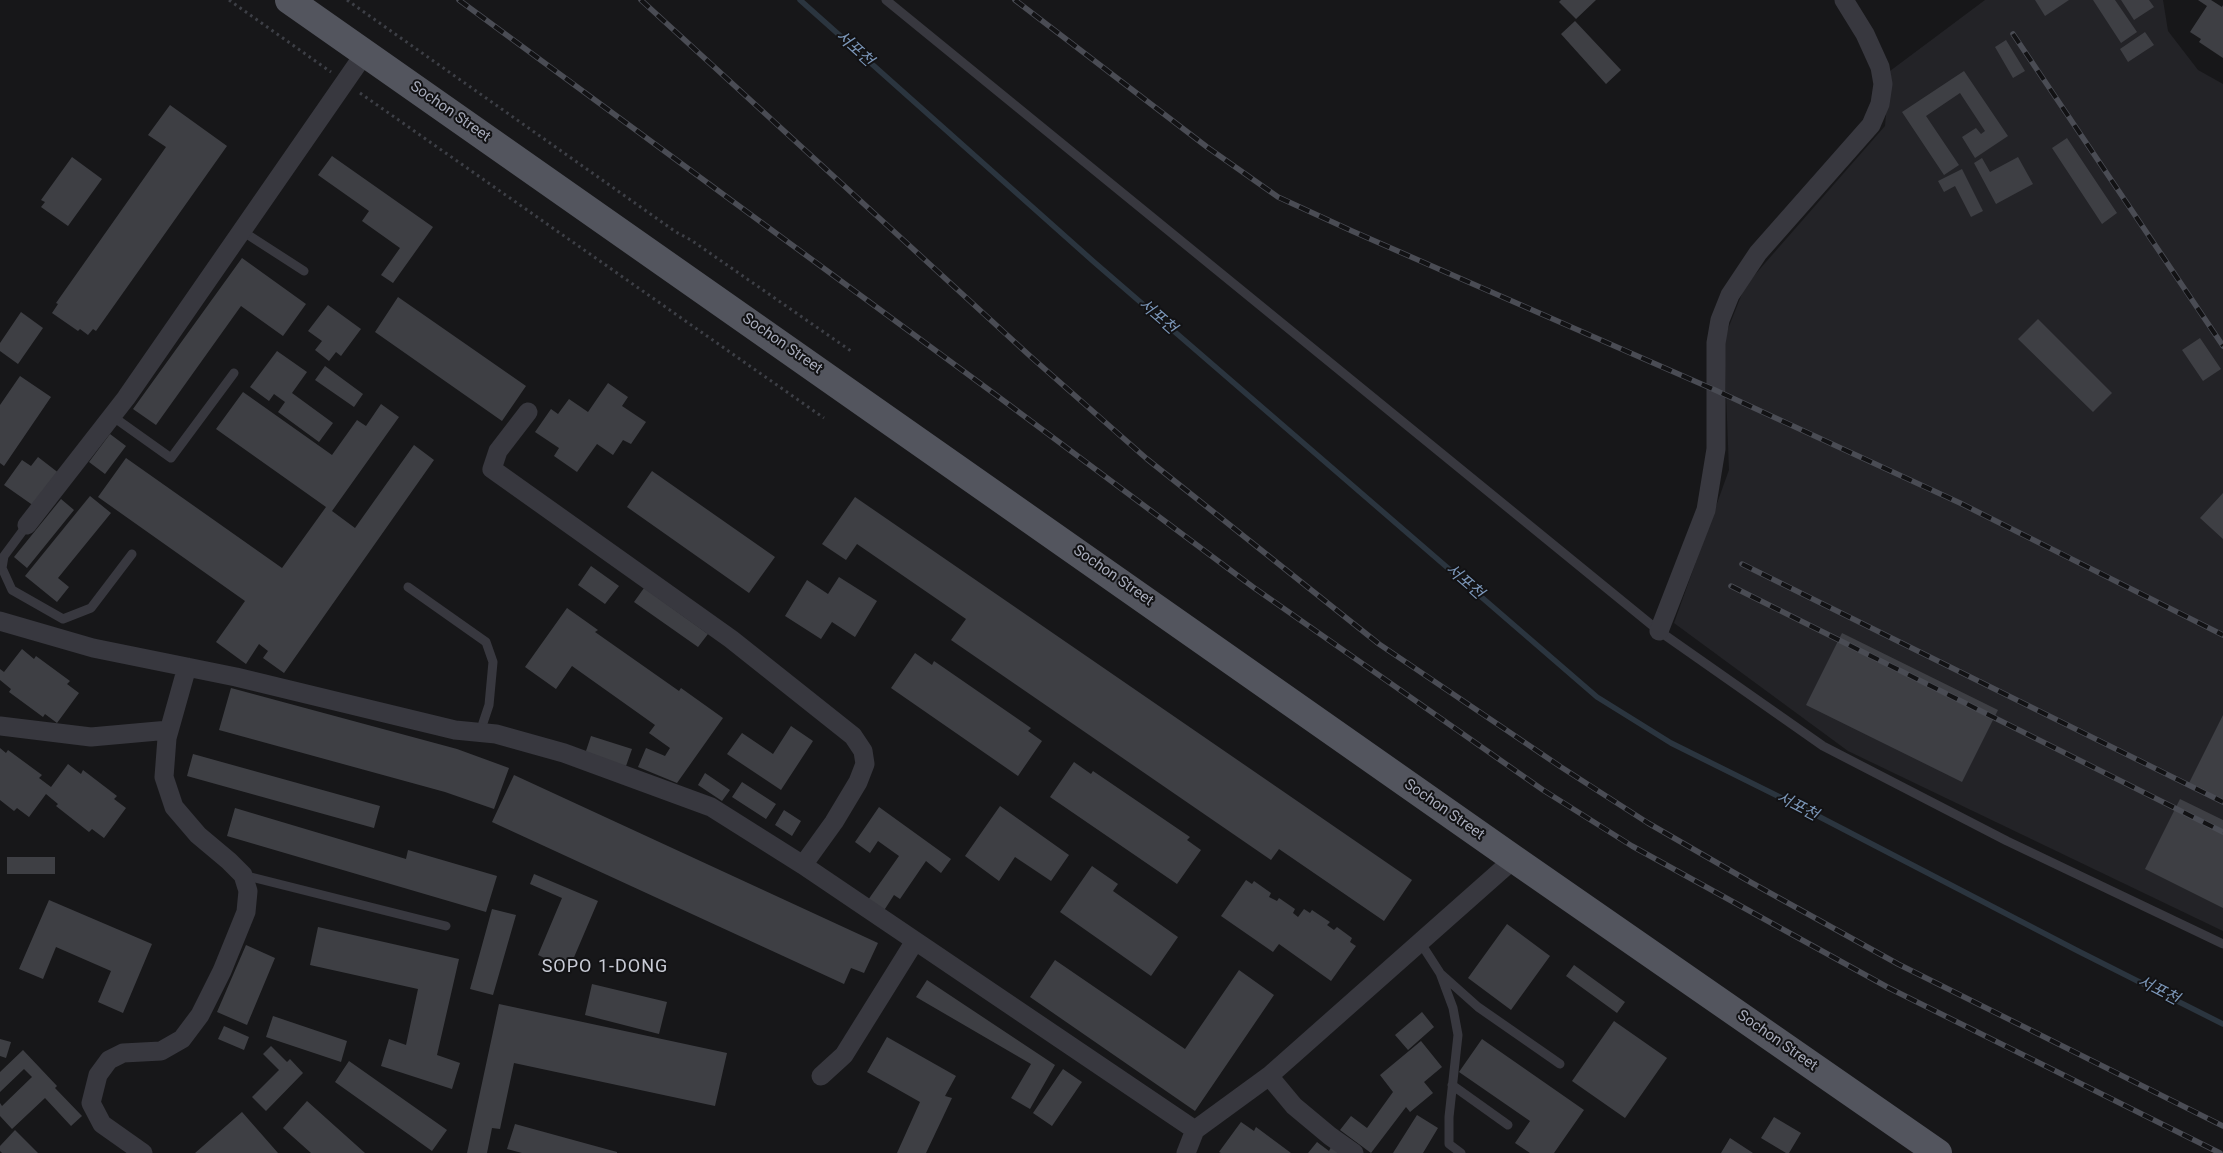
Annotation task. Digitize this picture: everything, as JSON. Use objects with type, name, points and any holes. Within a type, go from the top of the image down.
[{"type":"main road","name":"Sochon Street","points":[[289,0],[1514,859],[1938,1153]]},
{"type":"street","points":[[1659,631],[1706,510],[1716,448],[1716,342],[1720,320],[1730,295],[1758,253],[1871,125],[1880,104],[1883,84],[1880,67],[1865,34],[1844,0]]},
{"type":"street","points":[[27,525],[112,416],[365,53]]},
{"type":"street","points":[[528,412],[498,451],[492,470],[731,639],[853,736],[863,751],[865,764],[858,782],[834,822],[803,865]]},
{"type":"street","points":[[0,621],[93,648],[187,667],[455,730],[496,734],[564,753],[711,807],[803,865],[1195,1130]]},
{"type":"street","points":[[143,1153],[102,1124],[91,1103],[98,1075],[109,1060],[123,1053],[161,1051],[182,1039],[200,1014],[222,971],[246,912],[248,891],[243,875],[230,861],[198,835],[174,807],[164,777],[169,730],[187,667]]},
{"type":"street","points":[[0,726],[91,737],[169,730]]},
{"type":"street","points":[[1186,1153],[1195,1130],[1269,1076],[1514,859]]},
{"type":"street","points":[[821,1076],[844,1055],[915,941]]},
{"type":"street","points":[[1269,1076],[1294,1106],[1354,1153]]},
{"type":"lane","points":[[886,0],[1659,631],[1822,746],[2007,840],[2223,944]]},
{"type":"lane","points":[[242,231],[304,271]]},
{"type":"lane","points":[[112,416],[171,458],[234,373]]},
{"type":"lane","points":[[27,525],[4,556],[2,568],[12,590],[63,619],[91,608],[132,554]]},
{"type":"lane","points":[[408,587],[486,642],[493,662],[489,705],[480,732]]},
{"type":"lane","points":[[243,875],[446,926]]},
{"type":"lane","points":[[1420,942],[1440,973],[1453,1008],[1458,1035],[1452,1085],[1449,1144],[1461,1153]]},
{"type":"lane","points":[[1440,973],[1478,1007],[1560,1064]]},
{"type":"lane","points":[[1452,1085],[1508,1125]]},
{"type":"path","points":[[229,0],[824,418]]},
{"type":"path","points":[[347,0],[676,232],[691,240],[851,352]]},
{"type":"shaded area","points":[[1985,0],[2163,0],[2168,31],[2198,70],[2223,84],[2223,931],[1848,751],[1674,623],[1729,470],[1724,339],[1745,286],[1885,126],[1890,71]]},
{"type":"building","points":[[1561,0],[1596,0],[1576,19],[1559,2]]},
{"type":"building","points":[[2035,0],[2069,0],[2045,16]]},
{"type":"building","points":[[2093,0],[2115,0],[2137,32],[2121,43]]},
{"type":"building","points":[[2121,0],[2149,0],[2154,7],[2134,20]]},
{"type":"building","points":[[2198,0],[2211,0],[2222,7],[2223,5],[2223,58],[2199,42],[2201,39],[2190,32],[2207,6]]},
{"type":"building","points":[[1575,21],[1621,70],[1606,84],[1561,34]]},
{"type":"building","points":[[2145,32],[2154,45],[2128,62],[2120,49]]},
{"type":"building","points":[[2006,40],[2025,71],[2013,78],[1995,47]]},
{"type":"building","points":[[1964,71],[2008,136],[1975,158],[1962,137],[1976,128],[1981,134],[1985,131],[1960,93],[1926,116],[1959,165],[1944,175],[1902,112]]},
{"type":"building","points":[[170,105],[227,146],[96,331],[93,329],[88,335],[80,329],[78,331],[52,313],[58,304],[56,303],[166,147],[148,135]]},
{"type":"building","points":[[2067,138],[2117,213],[2102,224],[2052,148]]},
{"type":"building","points":[[332,156],[433,227],[393,283],[381,275],[400,248],[362,221],[369,211],[318,175]]},
{"type":"building","points":[[72,157],[102,179],[68,226],[41,207],[45,202],[41,200]]},
{"type":"building","points":[[2018,157],[2033,184],[1996,204],[1974,163],[1982,158],[1990,172]]},
{"type":"building","points":[[1962,169],[1983,211],[1971,217],[1955,186],[1944,192],[1938,181]]},
{"type":"building","points":[[242,258],[306,304],[283,336],[241,306],[156,425],[133,409]]},
{"type":"building","points":[[398,297],[526,386],[502,421],[375,332]]},
{"type":"building","points":[[328,305],[361,329],[341,356],[336,352],[329,361],[315,350],[322,341],[308,331]]},
{"type":"building","points":[[21,312],[43,328],[18,364],[0,351],[0,343]]},
{"type":"building","points":[[2038,319],[2112,393],[2093,412],[2018,339]]},
{"type":"building","points":[[2200,338],[2221,369],[2203,381],[2182,350]]},
{"type":"building","points":[[277,351],[307,372],[292,393],[333,423],[319,442],[278,412],[285,402],[274,394],[269,401],[250,387]]},
{"type":"building","points":[[325,366],[363,394],[354,407],[315,380]]},
{"type":"building","points":[[20,376],[51,397],[4,466],[0,463],[0,405]]},
{"type":"building","points":[[608,383],[628,397],[622,406],[646,422],[631,444],[623,440],[613,455],[597,444],[577,472],[554,456],[559,448],[535,432],[551,409],[558,414],[569,399],[588,412]]},
{"type":"building","points":[[243,392],[332,455],[357,420],[366,426],[381,404],[399,417],[332,511],[355,528],[414,445],[434,460],[284,673],[263,658],[268,651],[259,644],[246,664],[216,642],[245,601],[98,497],[126,458],[282,568],[326,507],[216,429]]},
{"type":"building","points":[[110,434],[126,446],[105,474],[89,462]]},
{"type":"building","points":[[38,457],[60,474],[34,506],[4,485],[22,460],[31,466]]},
{"type":"building","points":[[652,471],[775,557],[749,593],[627,507]]},
{"type":"building","points":[[2223,493],[2223,539],[2200,518]]},
{"type":"building","points":[[90,496],[111,513],[58,578],[69,587],[57,602],[25,576]]},
{"type":"building","points":[[855,497],[1412,880],[1384,921],[1279,849],[1271,860],[951,640],[966,619],[857,544],[846,560],[822,544]]},
{"type":"building","points":[[61,499],[74,510],[27,568],[14,557]]},
{"type":"building","points":[[591,566],[619,586],[605,604],[578,585]]},
{"type":"building","points":[[839,577],[877,601],[855,637],[832,622],[821,639],[785,616],[807,580],[828,594]]},
{"type":"building","points":[[644,588],[708,634],[698,647],[634,602]]},
{"type":"building","points":[[567,608],[598,630],[595,632],[679,691],[681,688],[723,718],[677,783],[638,767],[646,748],[665,756],[670,748],[649,733],[655,725],[572,666],[556,689],[525,667]]},
{"type":"building","points":[[1842,633],[1998,710],[1962,782],[1806,705]]},
{"type":"building","points":[[22,649],[34,659],[36,656],[70,681],[67,684],[79,693],[57,723],[45,714],[43,717],[9,692],[11,689],[0,680],[0,669],[4,672]]},
{"type":"building","points":[[915,653],[932,665],[934,661],[1031,728],[1028,731],[1042,741],[1018,776],[891,688]]},
{"type":"building","points":[[231,688],[457,749],[509,768],[494,809],[445,792],[219,730]]},
{"type":"building","points":[[2223,715],[2223,803],[2188,785]]},
{"type":"building","points":[[791,726],[813,741],[781,790],[727,754],[742,733],[773,754]]},
{"type":"building","points":[[591,736],[632,749],[626,766],[585,754]]},
{"type":"building","points":[[0,748],[6,753],[8,750],[42,775],[39,778],[51,787],[68,764],[81,774],[83,770],[117,796],[114,799],[126,808],[104,838],[92,829],[89,832],[56,806],[58,804],[46,794],[29,817],[17,808],[14,811],[0,800]]},
{"type":"building","points":[[193,754],[380,806],[374,828],[187,776]]},
{"type":"building","points":[[1074,762],[1091,774],[1093,771],[1190,837],[1187,840],[1201,850],[1177,884],[1050,797]]},
{"type":"building","points":[[705,773],[730,790],[722,801],[698,785]]},
{"type":"building","points":[[514,775],[878,943],[864,973],[851,968],[844,984],[492,822]]},
{"type":"building","points":[[742,782],[776,804],[766,819],[732,797]]},
{"type":"building","points":[[2180,799],[2223,820],[2223,908],[2145,869]]},
{"type":"building","points":[[1000,806],[1069,855],[1051,881],[1015,857],[999,881],[965,856]]},
{"type":"building","points":[[879,807],[951,859],[941,873],[926,861],[900,899],[894,895],[883,912],[868,900],[899,856],[878,841],[870,853],[855,842]]},
{"type":"building","points":[[235,808],[406,859],[408,850],[497,876],[486,912],[227,836]]},
{"type":"building","points":[[784,810],[801,821],[792,836],[775,825]]},
{"type":"building","points":[[7,857],[55,857],[55,874],[7,874]]},
{"type":"building","points":[[1092,866],[1118,884],[1113,891],[1178,937],[1151,976],[1060,912]]},
{"type":"building","points":[[534,874],[598,901],[569,969],[538,955],[562,898],[530,884]]},
{"type":"building","points":[[1246,880],[1252,884],[1254,881],[1271,893],[1269,897],[1277,901],[1279,898],[1295,909],[1293,913],[1298,917],[1304,909],[1310,913],[1312,910],[1330,922],[1327,925],[1334,930],[1337,927],[1352,938],[1350,942],[1356,946],[1331,981],[1279,944],[1273,952],[1221,916]]},
{"type":"building","points":[[49,900],[152,944],[123,1013],[98,1002],[111,971],[56,947],[43,979],[19,969]]},
{"type":"building","points":[[492,909],[516,915],[493,995],[470,989]]},
{"type":"building","points":[[1507,924],[1550,956],[1511,1010],[1468,978]]},
{"type":"building","points":[[318,927],[459,959],[437,1055],[460,1063],[452,1089],[381,1066],[389,1039],[406,1045],[418,989],[310,965]]},
{"type":"building","points":[[246,945],[275,958],[247,1025],[217,1012]]},
{"type":"building","points":[[1055,960],[1185,1049],[1239,970],[1274,995],[1195,1111],[1030,997]]},
{"type":"building","points":[[1574,965],[1625,1002],[1617,1013],[1566,976]]},
{"type":"building","points":[[927,980],[1055,1065],[1030,1109],[1011,1098],[1031,1064],[916,997]]},
{"type":"building","points":[[592,984],[667,1002],[659,1034],[585,1015]]},
{"type":"building","points":[[499,1004],[727,1053],[715,1106],[514,1063],[500,1129],[492,1128],[487,1153],[467,1153]]},
{"type":"building","points":[[1422,1012],[1434,1027],[1408,1050],[1395,1035]]},
{"type":"building","points":[[273,1016],[347,1041],[341,1062],[266,1037]]},
{"type":"building","points":[[1614,1021],[1667,1058],[1625,1118],[1572,1081]]},
{"type":"building","points":[[224,1026],[249,1037],[244,1050],[218,1039]]},
{"type":"building","points":[[887,1037],[956,1076],[945,1096],[952,1098],[926,1153],[897,1153],[920,1102],[867,1072]]},
{"type":"building","points":[[0,1039],[11,1042],[6,1058],[0,1056]]},
{"type":"building","points":[[1482,1039],[1584,1110],[1554,1153],[1530,1153],[1515,1143],[1530,1121],[1459,1072]]},
{"type":"building","points":[[1421,1041],[1442,1067],[1424,1082],[1433,1093],[1410,1112],[1406,1107],[1371,1153],[1340,1130],[1351,1116],[1367,1128],[1393,1092],[1380,1075]]},
{"type":"building","points":[[271,1046],[287,1062],[290,1059],[303,1073],[266,1111],[252,1097],[279,1070],[263,1054]]},
{"type":"building","points":[[23,1050],[82,1116],[71,1126],[45,1098],[12,1129],[0,1116],[0,1103],[2,1106],[32,1077],[24,1069],[0,1092],[0,1072]]},
{"type":"building","points":[[349,1061],[447,1130],[432,1151],[335,1082]]},
{"type":"building","points":[[1063,1069],[1082,1082],[1052,1126],[1033,1113]]},
{"type":"building","points":[[307,1101],[365,1153],[311,1153],[283,1128]]},
{"type":"building","points":[[242,1112],[278,1153],[195,1153]]},
{"type":"building","points":[[1417,1115],[1438,1128],[1423,1153],[1393,1153]]},
{"type":"building","points":[[1774,1117],[1801,1133],[1789,1153],[1761,1138]]},
{"type":"building","points":[[1241,1122],[1254,1131],[1256,1127],[1291,1153],[1219,1152]]},
{"type":"building","points":[[515,1124],[617,1153],[522,1153],[507,1149]]},
{"type":"building","points":[[15,1130],[38,1153],[2,1153],[0,1151],[0,1146]]},
{"type":"building","points":[[1730,1138],[1753,1153],[1721,1153]]},
{"type":"building","points":[[1317,1142],[1329,1151],[1331,1147],[1339,1153],[1308,1153]]},
{"type":"waterway","name":"서포천","points":[[800,0],[1094,262],[1597,697],[1671,743],[1816,815],[2223,1024]]},
{"type":"railway","points":[[459,0],[996,395],[1253,587],[1543,790],[1632,846],[1889,988],[2220,1153]]},
{"type":"railway","points":[[641,0],[1030,356],[1147,459],[1379,644],[1561,767],[1648,823],[1752,883],[1898,964],[2223,1126]]},
{"type":"railway","points":[[1015,0],[1207,147],[1278,197],[1715,390],[1960,503],[2223,635]]},
{"type":"railway","points":[[2013,34],[2223,346]]},
{"type":"railway","points":[[1742,564],[2223,802]]},
{"type":"railway","points":[[1731,586],[2223,832]]},
{"type":"district","name":"SOPO 1-DONG","points":[[605,967]]}]
